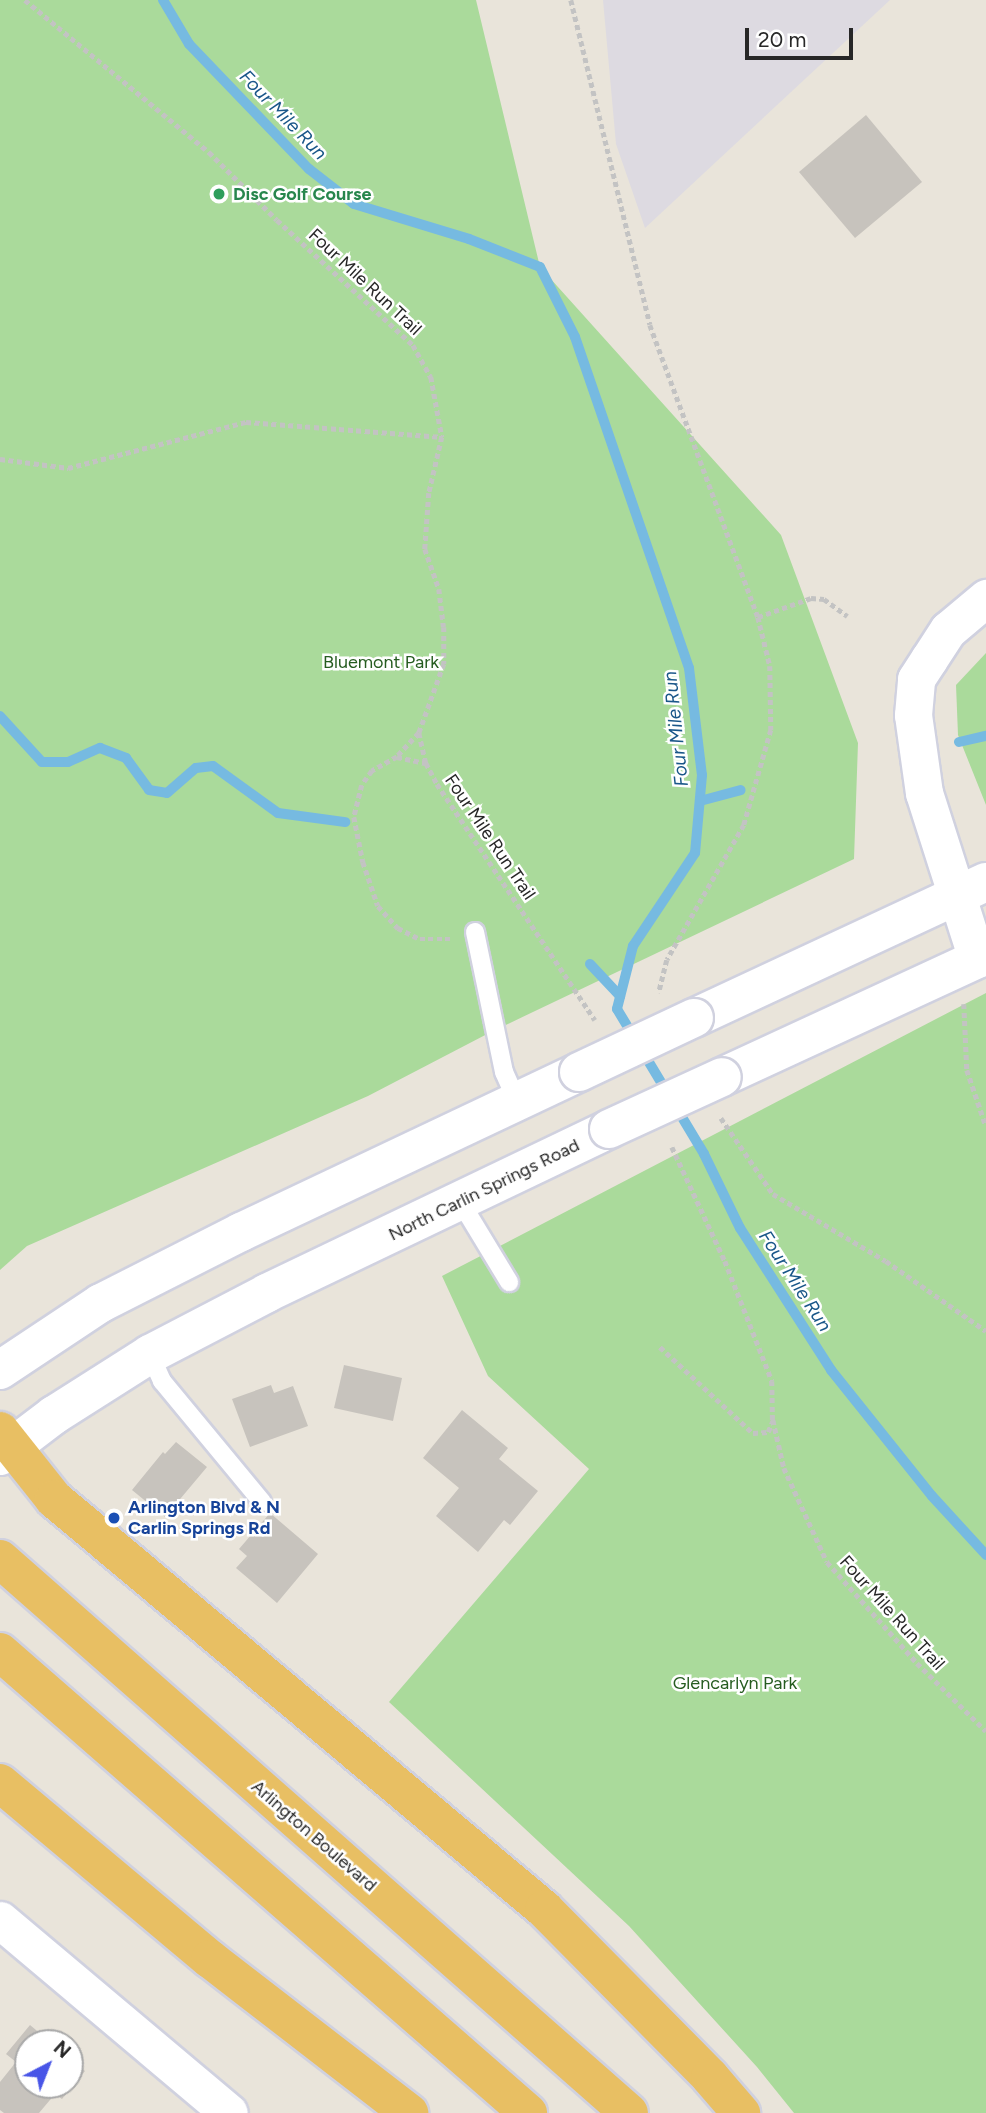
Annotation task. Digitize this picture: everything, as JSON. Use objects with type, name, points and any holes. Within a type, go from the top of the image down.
[{"type":"highway","points":[[4,1445],[54,1499],[544,1909],[741,2113]]},
{"type":"highway","name":"Arlington Boulevard","points":[[0,1559],[629,2113]]},
{"type":"highway","points":[[0,1652],[528,2113]]},
{"type":"highway","points":[[0,1783],[210,1959],[409,2113]]},
{"type":"main road","points":[[0,1370],[101,1303],[241,1232],[971,888]]},
{"type":"main road","name":"North Carlin Springs Road","points":[[4,1445],[150,1354],[267,1293],[609,1129],[982,957]]},
{"type":"street","points":[[982,957],[971,888],[924,793],[916,750],[914,703],[916,680],[948,630],[986,598]]},
{"type":"street","points":[[1,1924],[229,2113]]},
{"type":"lane","points":[[475,932],[504,1072],[517,1101]]},
{"type":"lane","points":[[460,1201],[509,1282]]},
{"type":"lane","points":[[150,1354],[162,1381],[262,1502]]},
{"type":"path","name":"Four Mile Run Trail","points":[[25,0],[209,152],[277,220],[414,345],[431,377],[442,437],[429,493],[425,549],[439,589],[444,627],[444,664],[419,733],[426,763],[437,784],[595,1020]]},
{"type":"path","points":[[571,0],[650,325],[758,617],[770,666],[771,730],[744,825],[667,960],[659,993]]},
{"type":"path","points":[[0,459],[68,468],[246,422],[442,437]]},
{"type":"path","points":[[758,617],[811,598],[824,598],[847,616]]},
{"type":"path","points":[[419,733],[397,757],[372,771],[362,785],[354,817],[363,862],[378,906],[398,928],[420,939],[444,941],[475,932]]},
{"type":"path","points":[[397,757],[426,763]]},
{"type":"path","points":[[964,1000],[967,1070],[986,1126]]},
{"type":"path","points":[[721,1118],[773,1194],[886,1261],[986,1331]]},
{"type":"path","name":"Four Mile Run Trail","points":[[671,1147],[725,1261],[772,1381],[773,1420],[784,1468],[827,1562],[917,1663],[986,1731]]},
{"type":"path","points":[[660,1347],[752,1433],[768,1432],[773,1420]]},
{"type":"shaded area","points":[[603,0],[890,0],[645,228],[616,144]]},
{"type":"green space","name":"Bluemont Park","points":[[0,0],[476,0],[540,267],[781,535],[858,743],[854,859],[491,1032],[368,1096],[27,1246],[0,1270]]},
{"type":"green space","points":[[986,653],[986,805],[958,735],[956,685]]},
{"type":"green space","name":"Glencarlyn Park","points":[[986,993],[986,2113],[794,2113],[757,2067],[629,1926],[389,1702],[589,1469],[488,1376],[442,1276]]},
{"type":"building","points":[[866,115],[922,182],[855,238],[799,172]]},
{"type":"building","points":[[344,1365],[402,1378],[393,1421],[334,1408]]},
{"type":"building","points":[[271,1385],[274,1393],[293,1386],[308,1426],[250,1447],[232,1399]]},
{"type":"building","points":[[462,1410],[508,1448],[499,1459],[538,1491],[510,1525],[504,1520],[478,1552],[436,1516],[459,1488],[423,1458]]},
{"type":"building","points":[[176,1442],[207,1467],[165,1517],[132,1490],[163,1452],[165,1454]]},
{"type":"building","points":[[270,1513],[318,1554],[277,1603],[236,1568],[247,1556],[239,1549]]},
{"type":"building","points":[[14,2044],[14,2060],[6,2054]]},
{"type":"building","points":[[14,2064],[14,2099],[51,2099],[39,2113],[4,2113],[0,2110],[0,2082]]},
{"type":"waterway","name":"Four Mile Run","points":[[163,0],[189,44],[309,169],[354,204],[469,239],[540,267],[575,337],[689,668],[702,775],[695,853],[633,946],[617,1009],[704,1154],[740,1228],[831,1370],[932,1496],[986,1555]]},
{"type":"waterway","points":[[0,716],[42,762],[68,762],[100,748],[126,758],[149,790],[167,793],[196,768],[213,766],[278,813],[345,822]]},
{"type":"waterway","points":[[959,742],[986,736]]},
{"type":"waterway","points":[[700,801],[741,790]]},
{"type":"waterway","points":[[590,964],[620,996]]},
{"type":"place","name":"Disc Golf Course","points":[[219,194]]},
{"type":"place","name":"Arlington Blvd & N Carlin Springs Rd","points":[[114,1518]]}]
